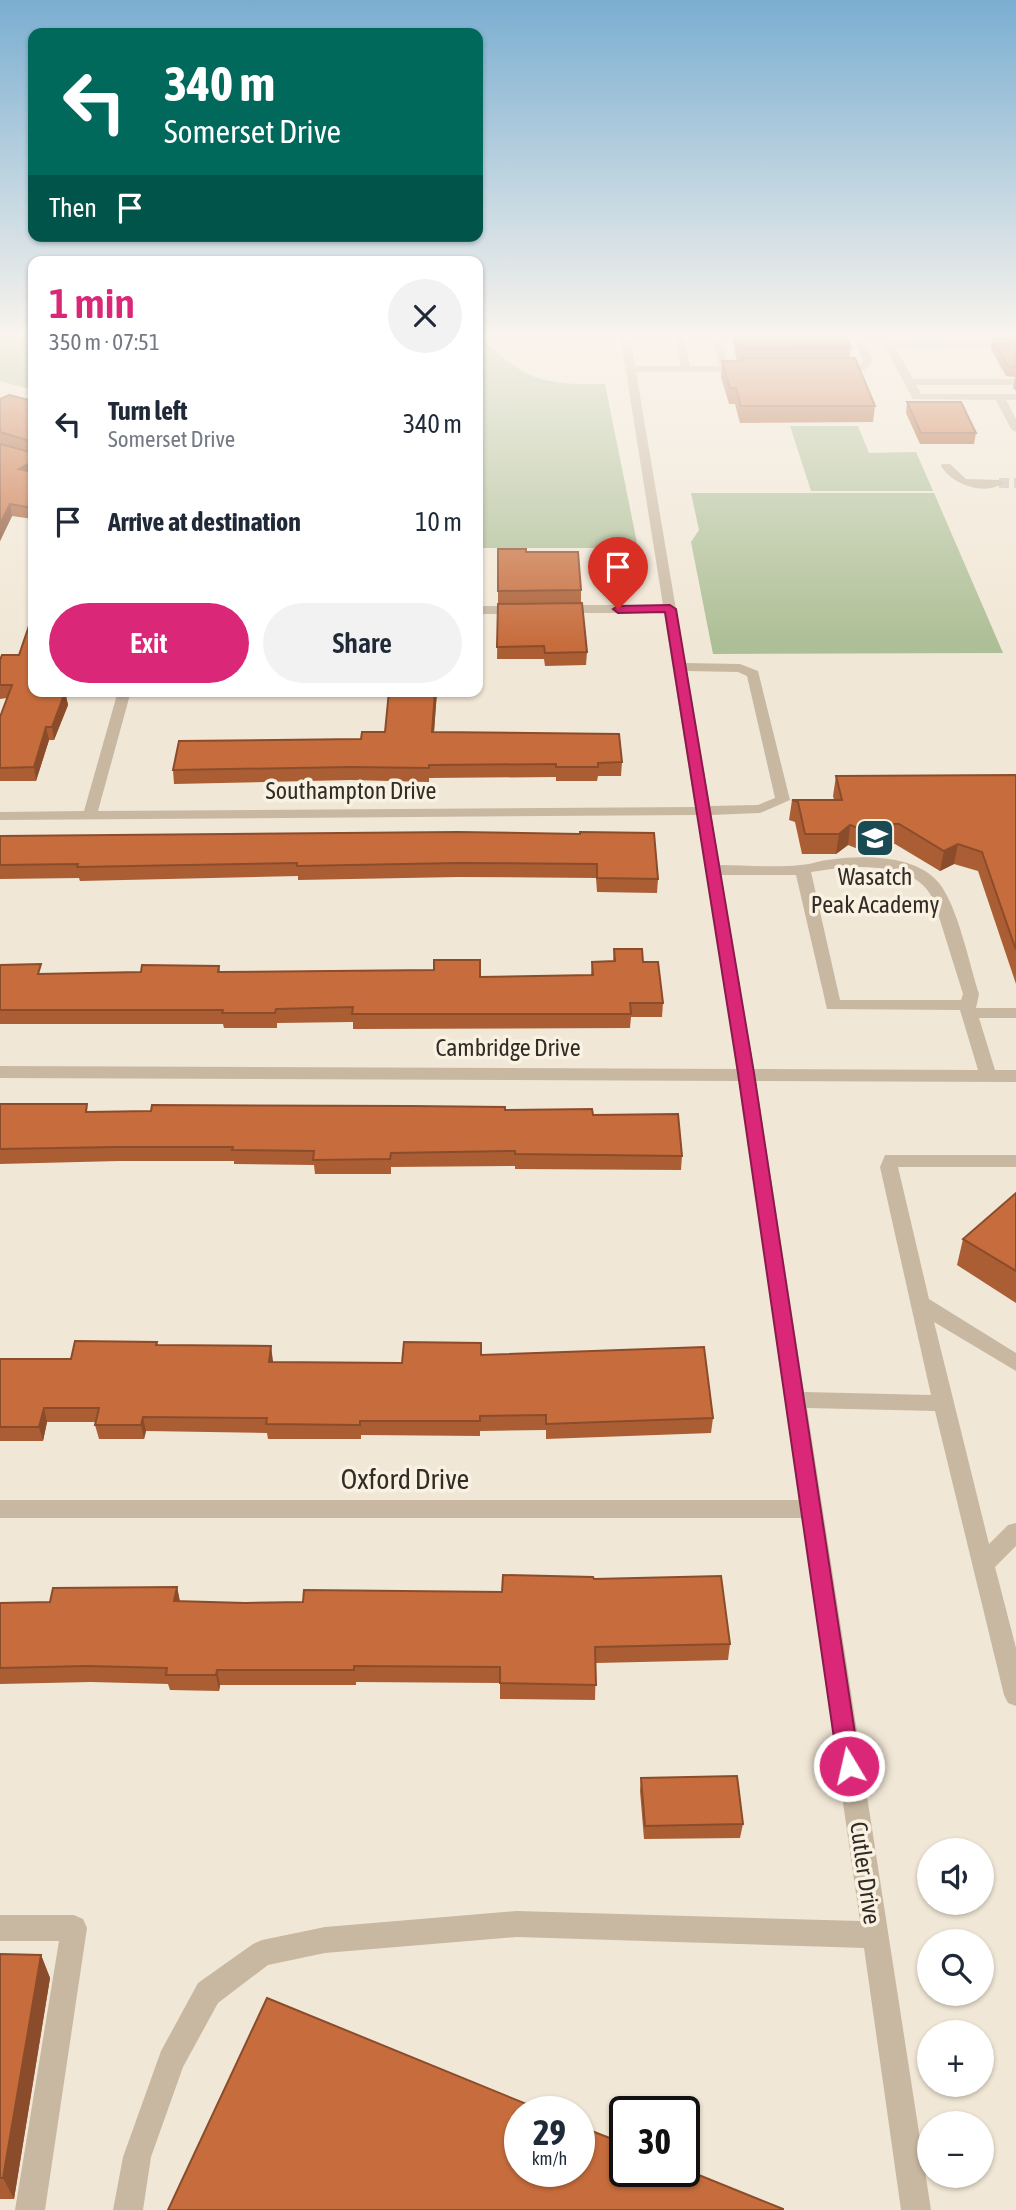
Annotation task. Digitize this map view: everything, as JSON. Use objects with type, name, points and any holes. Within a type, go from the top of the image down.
[{"type":"street","name":"Cutler Drive","points":[[642,437],[746,1073],[916,2210]]},
{"type":"street","points":[[946,466],[951,477],[958,481],[999,483]]},
{"type":"street","points":[[554,610],[670,609]]},
{"type":"street","points":[[483,610],[529,610]]},
{"type":"street","name":"Southampton Drive","points":[[0,816],[703,811],[760,809],[783,800],[753,674],[740,668],[680,667]]},
{"type":"street","points":[[90,815],[123,697]]},
{"type":"street","points":[[713,870],[803,870],[841,864],[874,864],[904,868],[928,880],[942,901],[971,994],[969,1009],[988,1076]]},
{"type":"street","points":[[803,870],[833,1005],[1016,1013]]},
{"type":"street","name":"Cambridge Drive","points":[[0,1072],[1016,1076]]},
{"type":"street","points":[[1016,1161],[891,1160],[889,1167],[943,1403],[1016,1695]]},
{"type":"street","points":[[920,1303],[1016,1363]]},
{"type":"street","points":[[795,1400],[943,1403]]},
{"type":"street","name":"Oxford Drive","points":[[0,1509],[811,1509]]},
{"type":"street","points":[[983,1565],[1016,1532]]},
{"type":"street","points":[[128,2210],[137,2157],[172,2061],[208,1993],[262,1953],[325,1940],[517,1924],[874,1935]]},
{"type":"street","points":[[0,1928],[74,1928],[30,2210]]},
{"type":"green space","points":[[483,437],[616,437],[638,548],[483,548]]},
{"type":"green space","points":[[794,437],[863,437],[869,453],[916,452],[933,491],[811,491]]},
{"type":"green space","points":[[691,493],[934,493],[1003,653],[713,654],[691,542],[699,530]]},
{"type":"building","points":[[0,444],[28,451],[28,464],[19,469],[28,471],[28,507],[10,504],[0,524]]},
{"type":"building","points":[[498,549],[578,552],[581,590],[498,591]]},
{"type":"building","points":[[582,603],[587,652],[545,653],[544,646],[497,647],[498,604]]},
{"type":"building","points":[[28,629],[28,697],[63,697],[52,727],[46,727],[34,767],[0,768],[0,717],[12,685],[0,685],[0,660],[2,655],[19,655]]},
{"type":"building","points":[[388,697],[435,697],[432,732],[619,734],[622,762],[598,763],[598,767],[556,767],[556,764],[173,770],[179,741],[361,739],[362,732],[385,732]]},
{"type":"building","points":[[1016,775],[1016,950],[982,852],[958,844],[944,851],[899,824],[875,824],[866,831],[850,825],[839,834],[805,834],[798,802],[792,800],[842,800],[836,776]]},
{"type":"building","points":[[654,833],[658,879],[597,878],[597,864],[297,866],[297,863],[77,867],[78,864],[0,865],[0,836]]},
{"type":"building","points":[[614,949],[642,949],[643,962],[658,962],[663,1003],[630,1003],[631,1014],[352,1014],[353,1007],[276,1009],[275,1013],[222,1013],[223,1010],[0,1010],[0,965],[41,964],[38,974],[141,972],[142,965],[219,966],[218,972],[434,970],[434,960],[480,960],[480,977],[593,975],[592,962],[615,961]]},
{"type":"building","points":[[0,1104],[87,1104],[86,1112],[151,1111],[152,1105],[505,1107],[505,1110],[592,1109],[593,1115],[678,1114],[682,1156],[515,1154],[515,1151],[391,1153],[390,1159],[313,1160],[314,1151],[232,1150],[233,1147],[0,1149]]},
{"type":"building","points":[[1016,1193],[1016,1271],[963,1239]]},
{"type":"building","points":[[75,1341],[271,1346],[269,1362],[402,1363],[404,1342],[481,1343],[481,1355],[704,1347],[713,1418],[546,1424],[546,1415],[480,1416],[480,1421],[360,1421],[360,1425],[266,1424],[267,1418],[143,1417],[141,1425],[95,1425],[99,1408],[44,1408],[39,1427],[0,1427],[0,1359],[71,1359]]},
{"type":"building","points":[[503,1575],[594,1579],[721,1576],[730,1644],[595,1647],[596,1685],[500,1683],[500,1667],[354,1666],[354,1670],[217,1670],[216,1675],[166,1675],[167,1668],[0,1668],[0,1603],[50,1602],[53,1588],[177,1587],[174,1601],[303,1602],[304,1590],[502,1592]]},
{"type":"building","points":[[737,1776],[743,1824],[645,1826],[641,1778]]},
{"type":"building","points":[[0,1954],[41,1955],[3,2178],[0,2178]]},
{"type":"building","points":[[267,1998],[507,2096],[504,2096],[504,2187],[595,2187],[595,2132],[609,2138],[609,2187],[700,2187],[700,2175],[783,2209],[783,2210],[168,2210]]},
{"type":"tunnel","points":[[999,483],[1016,483]]},
{"type":"place","name":"Wasatch Peak Academy","points":[[875,838]]},
{"type":"route","points":[[618,609],[670,609],[746,1073],[849,1766]]}]
